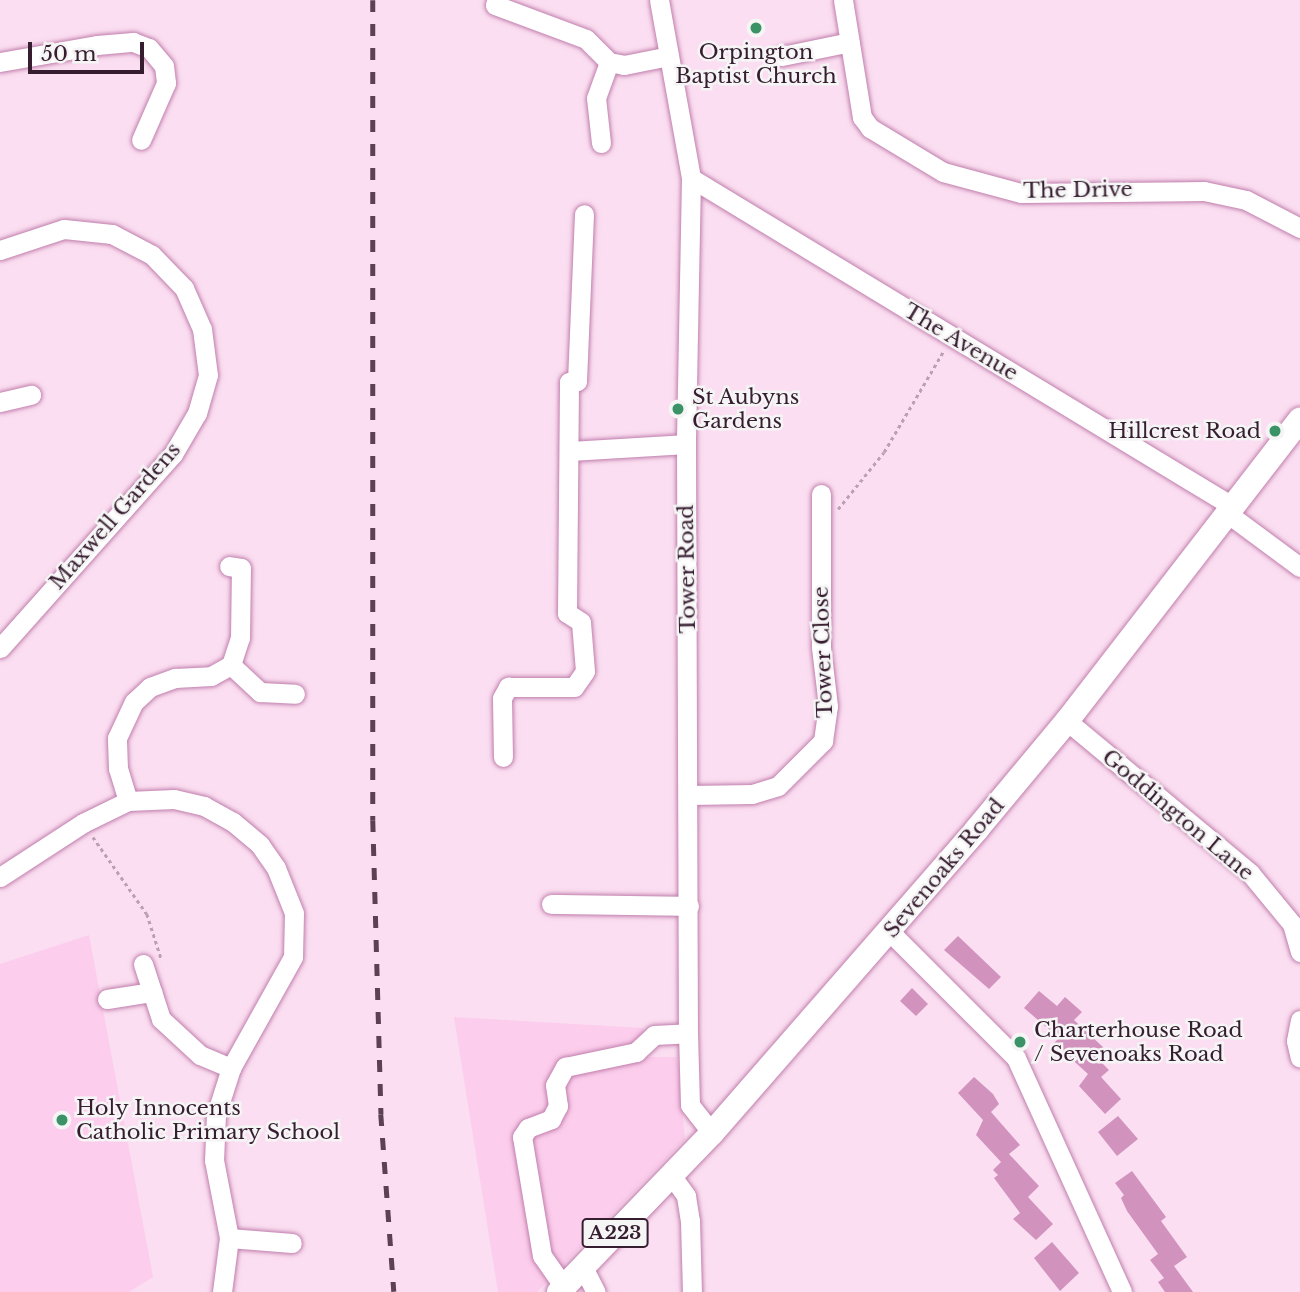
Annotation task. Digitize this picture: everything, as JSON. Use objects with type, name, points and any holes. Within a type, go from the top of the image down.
[{"type":"main road","name":"Sevenoaks Road","points":[[561,1289],[712,1133],[890,932],[1067,721],[1300,419]]},
{"type":"street","points":[[497,0],[495,5],[586,39],[609,62],[624,65],[669,56]]},
{"type":"street","name":"Tower Road","points":[[659,0],[691,178],[686,444],[690,795],[688,1033],[690,1104],[712,1133]]},
{"type":"street","name":"The Drive","points":[[843,0],[858,104],[870,128],[957,178],[1021,193],[1204,191],[1246,200],[1300,228]]},
{"type":"street","points":[[782,56],[850,41]]},
{"type":"street","points":[[0,62],[97,45],[133,42],[149,48],[164,66],[166,83],[141,140]]},
{"type":"street","points":[[601,143],[596,98],[609,62]]},
{"type":"street","name":"The Avenue","points":[[691,178],[1229,510],[1300,567]]},
{"type":"street","points":[[502,757],[502,698],[508,687],[574,687],[583,680],[581,622],[567,613],[571,451],[569,382],[577,381],[584,214]]},
{"type":"street","name":"Maxwell Gardens","points":[[0,250],[64,229],[112,233],[152,255],[184,288],[202,329],[208,375],[197,413],[173,454],[0,648]]},
{"type":"street","points":[[0,402],[31,395]]},
{"type":"street","points":[[571,451],[686,444]]},
{"type":"street","name":"Tower Close","points":[[690,795],[771,789],[795,772],[823,741],[828,706],[821,647],[820,501]]},
{"type":"street","points":[[128,801],[118,769],[117,738],[134,702],[150,687],[175,678],[211,676],[231,665],[240,638],[241,568],[229,566]]},
{"type":"street","points":[[231,665],[260,692],[295,694]]},
{"type":"street","name":"Goddington Lane","points":[[1067,721],[1250,873],[1292,924],[1300,952]]},
{"type":"street","points":[[0,877],[83,823],[128,801],[174,799],[204,806],[233,822],[260,845],[287,892],[294,913],[293,957],[231,1068],[218,1103],[214,1160],[229,1238],[222,1292]]},
{"type":"street","points":[[551,904],[689,906]]},
{"type":"street","points":[[890,932],[1016,1058],[1122,1292]]},
{"type":"street","points":[[143,964],[161,1019],[200,1055],[231,1068]]},
{"type":"street","points":[[107,999],[152,992]]},
{"type":"street","points":[[1300,1020],[1296,1041],[1300,1058]]},
{"type":"street","points":[[561,1289],[542,1256],[522,1137],[528,1128],[551,1119],[558,1106],[555,1085],[565,1067],[635,1052],[654,1035],[688,1033]]},
{"type":"street","points":[[671,1175],[682,1188],[688,1208],[692,1292]]},
{"type":"street","points":[[229,1238],[292,1243]]},
{"type":"street","points":[[583,1267],[596,1292]]},
{"type":"path","points":[[820,501],[839,509],[884,452],[952,337]]},
{"type":"path","points":[[83,823],[147,914],[161,960],[143,964]]},
{"type":"shaded area","name":"Holy Innocents Catholic Primary School","points":[[89,935],[153,1277],[129,1292],[0,1292],[0,964]]},
{"type":"shaded area","points":[[454,1017],[643,1028],[645,1057],[677,1057],[685,1139],[537,1292],[498,1292]]},
{"type":"building","points":[[958,936],[1001,977],[989,989],[944,950]]},
{"type":"building","points":[[912,988],[928,1004],[916,1016],[900,1001]]},
{"type":"building","points":[[1039,991],[1057,1006],[1065,997],[1082,1012],[1074,1020],[1105,1049],[1097,1058],[1109,1070],[1101,1077],[1121,1099],[1105,1114],[1079,1086],[1088,1074],[1054,1043],[1059,1038],[1024,1008]]},
{"type":"building","points":[[974,1077],[993,1094],[999,1104],[991,1112],[1020,1145],[1009,1154],[1039,1186],[1028,1197],[1053,1224],[1036,1240],[1013,1219],[1020,1213],[994,1178],[998,1175],[993,1170],[1001,1162],[976,1135],[983,1120],[958,1093]]},
{"type":"building","points":[[1118,1116],[1138,1139],[1117,1156],[1098,1132]]},
{"type":"building","points":[[1132,1171],[1166,1217],[1161,1221],[1187,1257],[1174,1266],[1193,1292],[1165,1292],[1158,1282],[1164,1278],[1150,1260],[1158,1254],[1127,1211],[1121,1198],[1124,1195],[1115,1183]]},
{"type":"building","points":[[1052,1242],[1079,1273],[1060,1291],[1034,1258]]},
{"type":"railway","points":[[373,0],[373,820],[381,1114],[394,1292]]},
{"type":"place","name":"Orpington Baptist Church","points":[[756,28]]},
{"type":"place","name":"St Aubyns Gardens","points":[[678,409]]},
{"type":"place","name":"Hillcrest Road","points":[[1275,431]]},
{"type":"place","name":"Charterhouse Road / Sevenoaks Road","points":[[1020,1042]]},
{"type":"place","name":"Holy Innocents Catholic Primary School","points":[[62,1120]]}]
